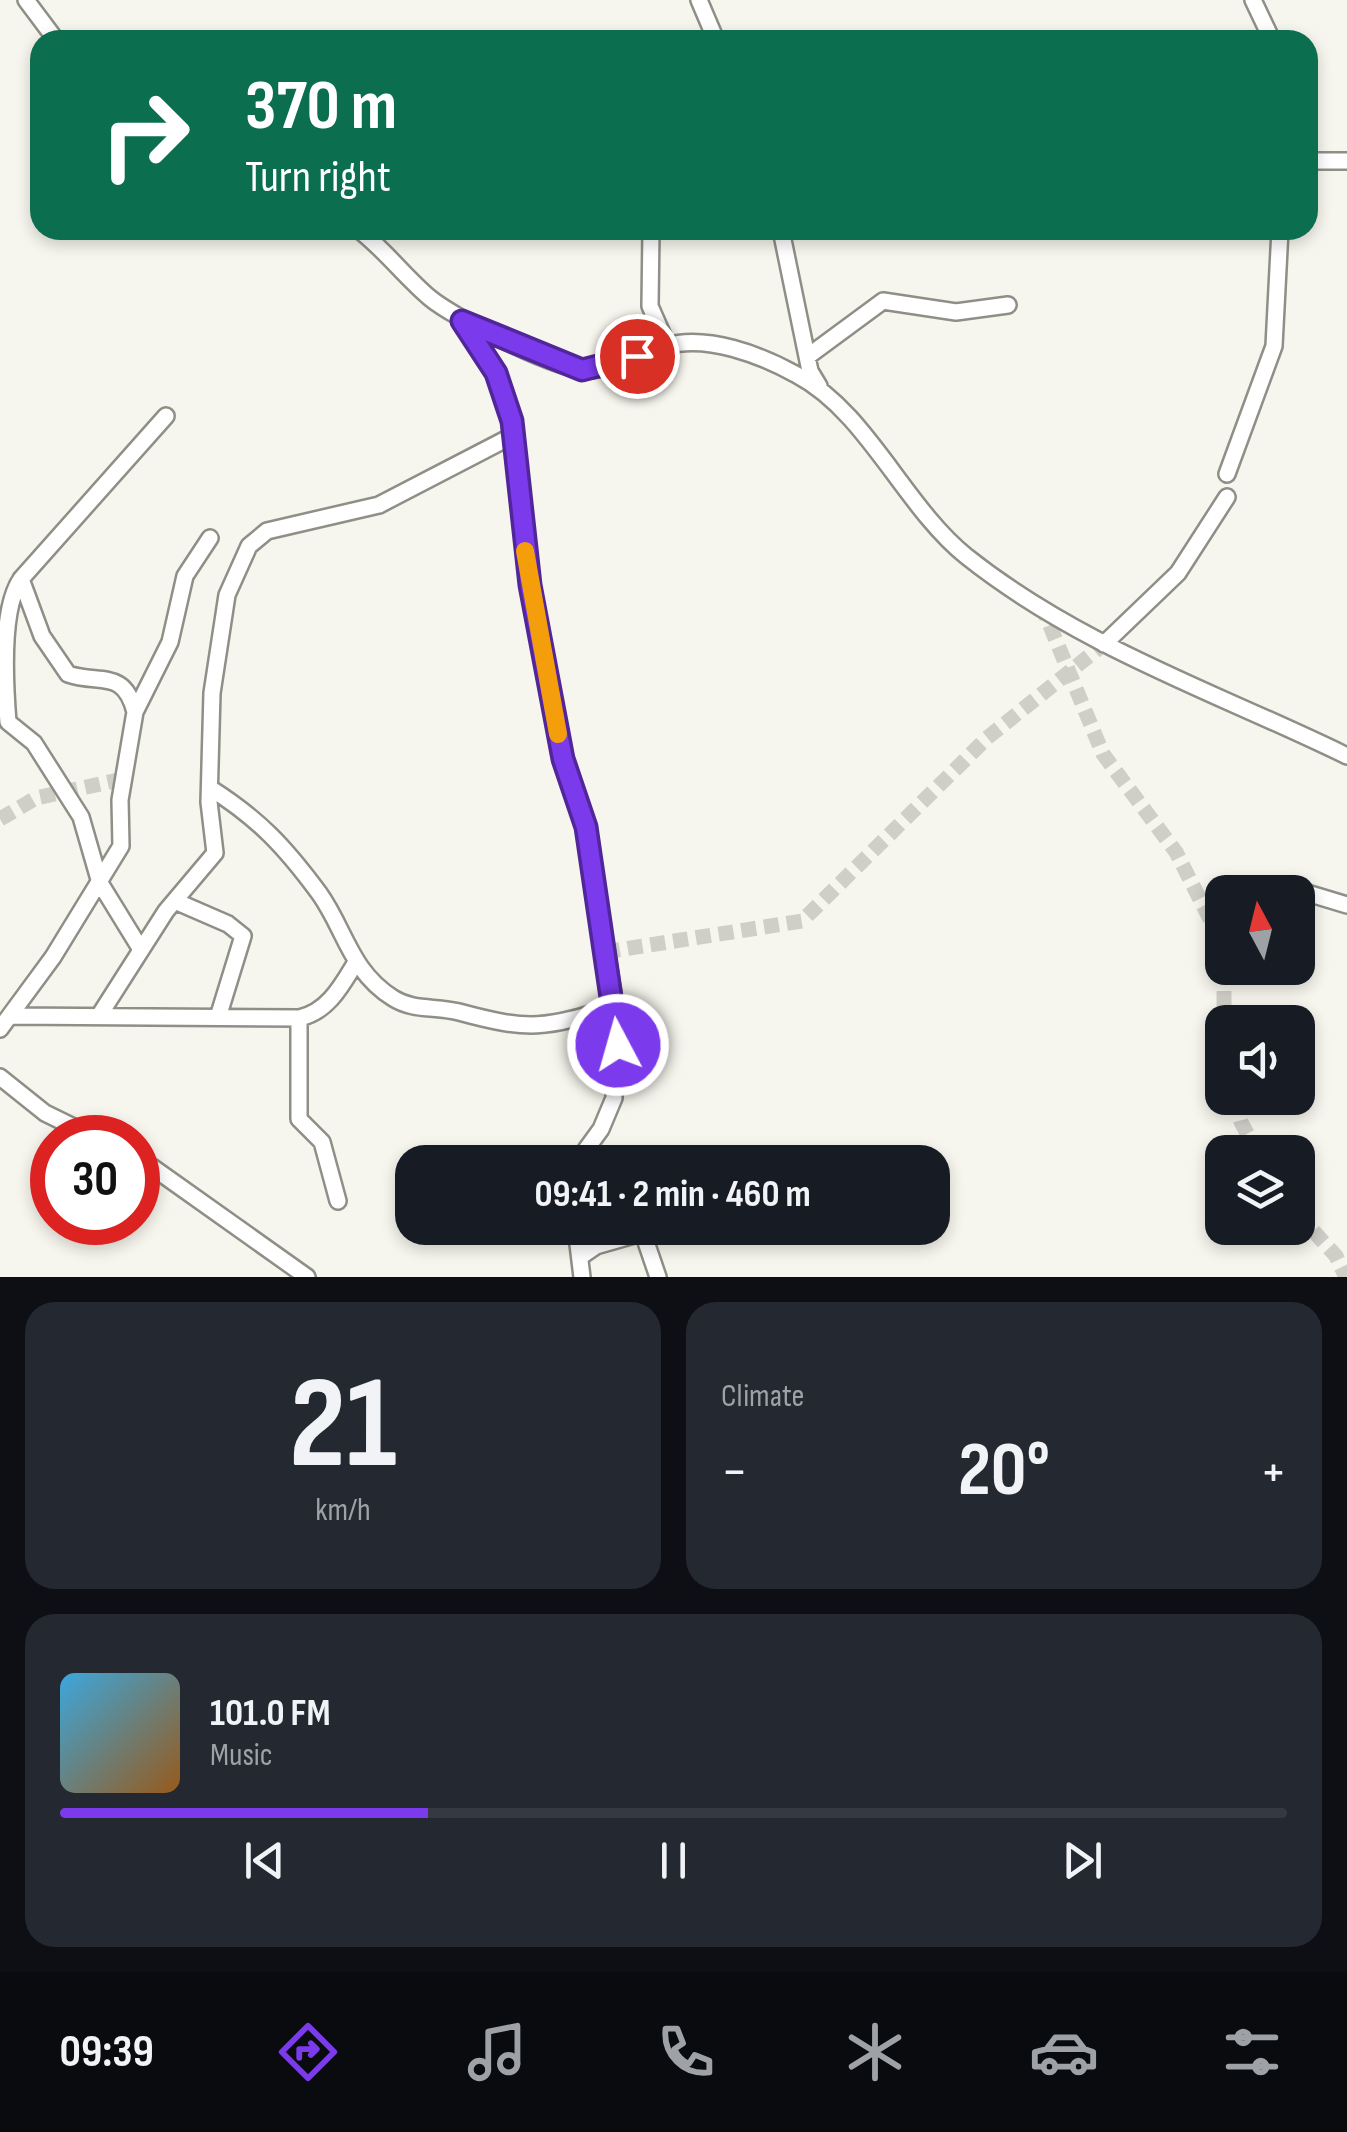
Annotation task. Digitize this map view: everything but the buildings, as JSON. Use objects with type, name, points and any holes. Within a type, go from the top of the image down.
[{"type":"street","points":[[26,0],[48,30]]},
{"type":"street","points":[[699,0],[712,30]]},
{"type":"street","points":[[1253,0],[1267,30]]},
{"type":"street","points":[[1318,160],[1347,161]]},
{"type":"street","points":[[369,240],[430,298],[462,321],[582,370],[667,345],[698,344],[744,353],[820,389]]},
{"type":"street","points":[[651,240],[650,306],[667,345]]},
{"type":"street","points":[[784,240],[807,357],[820,389],[965,555],[1148,668],[1347,756]]},
{"type":"street","points":[[1227,474],[1274,346],[1279,240]]},
{"type":"street","points":[[807,357],[884,301],[956,312],[1008,305]]},
{"type":"street","points":[[462,321],[496,373],[514,435],[530,585],[563,759],[586,827],[614,1006],[614,1098],[589,1145]]},
{"type":"street","points":[[140,948],[100,883],[82,817],[34,743],[8,722],[9,604],[21,578],[166,416]]},
{"type":"street","points":[[99,1016],[140,948],[215,853],[210,788],[212,693],[227,595],[255,539],[294,522],[379,505],[514,435]]},
{"type":"street","points":[[1104,644],[1178,573],[1228,497]]},
{"type":"street","points":[[0,1030],[121,846],[120,800],[136,712],[170,642],[185,576],[210,538]]},
{"type":"street","points":[[21,578],[42,636],[68,674],[97,676],[120,685],[130,693],[136,712]]},
{"type":"street","points":[[210,788],[270,830],[322,896],[343,944],[391,998],[413,1008],[449,1009],[508,1026],[546,1026],[614,1006]]},
{"type":"street","points":[[1315,896],[1347,906]]},
{"type":"street","points":[[175,902],[243,936],[219,1014]]},
{"type":"street","points":[[11,1016],[219,1014],[299,1018],[314,1014],[333,998],[356,962]]},
{"type":"street","points":[[299,1018],[299,1119],[322,1142],[338,1201]]},
{"type":"street","points":[[0,1077],[49,1115]]},
{"type":"street","points":[[160,1173],[307,1277]]},
{"type":"street","points":[[580,1257],[596,1246],[638,1234],[645,1239],[658,1277]]},
{"type":"street","points":[[578,1245],[582,1277]]},
{"type":"tunnel","points":[[1041,604],[1103,754],[1176,852],[1205,909]]},
{"type":"tunnel","points":[[605,952],[802,921],[987,738],[1104,644]]},
{"type":"tunnel","points":[[0,819],[36,798],[123,779]]},
{"type":"tunnel","points":[[1224,985],[1224,1005]]},
{"type":"tunnel","points":[[1239,1115],[1248,1135]]},
{"type":"tunnel","points":[[1315,1233],[1336,1256],[1346,1277]]},
{"type":"slow traffic","points":[[525,551],[558,734]]},
{"type":"route","points":[[618,1045],[586,827],[563,759],[530,585],[512,421],[496,373],[462,321],[582,370],[637,356]]}]
